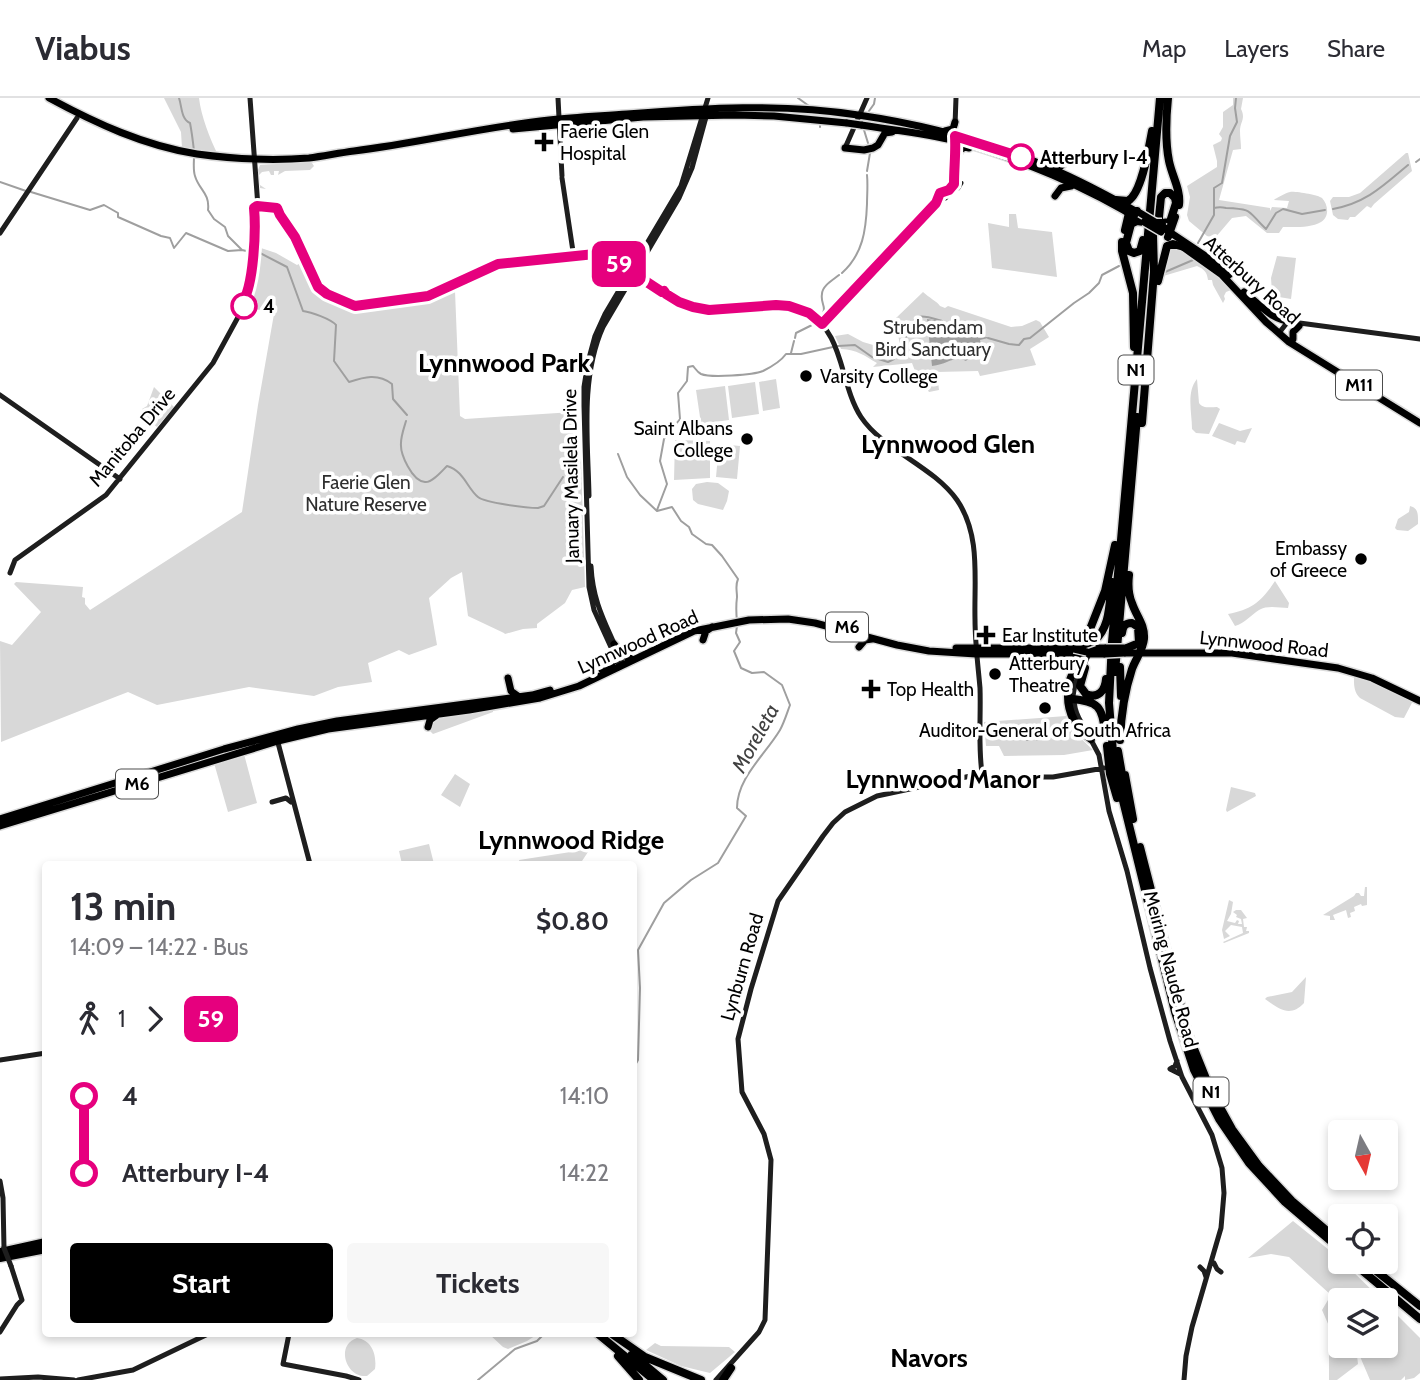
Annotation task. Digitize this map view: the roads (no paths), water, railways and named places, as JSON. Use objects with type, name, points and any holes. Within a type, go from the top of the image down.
[{"type":"highway","points":[[1116,200],[1128,201],[1134,197],[1162,98]]},
{"type":"highway","points":[[1121,740],[1124,695],[1135,660],[1141,651],[1143,627],[1132,604],[1129,589],[1155,250],[1162,230],[1179,208],[1180,197],[1169,160],[1162,98]]},
{"type":"highway","name":"N1","points":[[1162,98],[1162,230],[1114,684],[1118,757],[1188,1034],[1211,1091],[1232,1129],[1266,1174],[1299,1208],[1328,1232]]},
{"type":"highway","name":"N1","points":[[1162,98],[1146,253],[1095,650],[1110,713],[1114,764],[1175,1012],[1194,1070],[1240,1152],[1285,1202],[1328,1239]]},
{"type":"highway","points":[[1138,217],[1131,224],[1127,240],[1127,248],[1132,253],[1138,252],[1142,247],[1152,130]]},
{"type":"highway","points":[[1153,292],[1160,201],[1163,194],[1170,193],[1174,196],[1175,203],[1170,222],[1162,230]]},
{"type":"highway","points":[[1134,351],[1133,287],[1122,246],[1138,217]]},
{"type":"highway","points":[[1150,325],[1166,248],[1170,244],[1184,247]]},
{"type":"highway","points":[[1095,650],[1111,621],[1134,351],[1146,253]]},
{"type":"highway","points":[[1091,739],[1073,720],[1067,692],[1109,577],[1119,514]]},
{"type":"highway","points":[[1121,614],[1132,545]]},
{"type":"highway","points":[[1085,668],[1080,681],[1082,690],[1088,695],[1098,695],[1105,684],[1109,610],[1117,551]]},
{"type":"highway","points":[[1095,650],[1109,610]]},
{"type":"highway","points":[[1125,650],[1137,644],[1139,639],[1138,627],[1132,623],[1125,625],[1122,634],[1120,663],[1121,740],[1133,819]]},
{"type":"highway","points":[[1072,649],[1095,650]]},
{"type":"highway","points":[[1073,699],[1089,701],[1098,706],[1104,718],[1110,774],[1146,895]]},
{"type":"highway","points":[[2,1250],[42,1243]]},
{"type":"highway","points":[[0,1258],[42,1250]]},
{"type":"highway","points":[[1368,1274],[1420,1319]]},
{"type":"highway","points":[[1370,1274],[1420,1313]]},
{"type":"highway","points":[[1382,1274],[1420,1304]]},
{"type":"highway","points":[[601,1337],[639,1380]]},
{"type":"highway","points":[[602,1337],[654,1380]]},
{"type":"highway","points":[[613,1337],[663,1380]]},
{"type":"highway","points":[[615,1337],[645,1357],[701,1380]]},
{"type":"highway","points":[[719,1380],[732,1368]]},
{"type":"main road","name":"Atterbury Road","points":[[47,98],[76,117],[137,140],[188,153],[254,160],[307,158],[362,151],[481,130],[706,112],[860,125],[967,140],[1016,155],[1049,167],[1116,200],[1138,217]]},
{"type":"main road","name":"Atterbury Road","points":[[47,98],[115,130],[188,153]]},
{"type":"main road","points":[[711,98],[715,105],[723,108]]},
{"type":"main road","name":"Atterbury Road","points":[[706,112],[723,108],[797,109],[860,115],[934,130],[1075,186],[1162,230],[1213,261],[1281,333],[1420,420]]},
{"type":"main road","points":[[934,130],[950,131],[957,123],[967,140]]},
{"type":"main road","points":[[849,145],[871,146],[879,138],[877,130],[860,125]]},
{"type":"main road","points":[[849,145],[870,149],[878,145],[887,132],[903,131]]},
{"type":"main road","points":[[955,161],[959,151],[965,147],[1004,157]]},
{"type":"main road","points":[[1049,167],[1059,167],[1068,159]]},
{"type":"main road","points":[[1055,196],[1061,188],[1075,186]]},
{"type":"main road","name":"Atterbury Road","points":[[1162,230],[1228,281],[1281,333],[1420,420]]},
{"type":"main road","points":[[1244,292],[1265,312],[1292,322]]},
{"type":"main road","points":[[1293,339],[1293,332],[1300,327]]},
{"type":"main road","name":"Lynnwood Road","points":[[0,819],[224,749],[313,732],[441,713],[559,688],[621,664],[630,657],[691,629],[731,620],[777,615],[801,616],[917,645],[976,651],[1045,653],[1072,649]]},
{"type":"main road","name":"Lynnwood Road","points":[[749,618],[815,622],[929,651],[1125,650],[1296,658],[1357,669],[1379,677],[1420,699]]},
{"type":"main road","name":"Lynnwood Road","points":[[0,826],[75,803],[90,800],[94,803],[98,797],[129,786],[337,721],[552,694],[579,686],[689,633],[731,620]]},
{"type":"main road","points":[[703,640],[708,629],[720,625]]},
{"type":"main road","points":[[859,647],[865,640],[876,639]]},
{"type":"main road","points":[[614,644],[622,655],[630,657]]},
{"type":"main road","points":[[602,671],[614,662],[613,653]]},
{"type":"main road","name":"Lynnwood Road","points":[[1230,653],[1356,672],[1420,699]]},
{"type":"main road","points":[[508,678],[513,694],[510,699]]},
{"type":"main road","points":[[477,702],[502,696],[506,688]]},
{"type":"main road","points":[[428,727],[432,719],[441,713]]},
{"type":"main road","points":[[275,740],[281,744],[328,730]]},
{"type":"main road","points":[[169,767],[175,770],[199,764]]},
{"type":"street","name":"Manitoba Drive","points":[[10,573],[15,559],[103,499],[212,362],[242,306],[252,269],[257,208],[250,98]]},
{"type":"street","points":[[558,98],[564,188],[574,257]]},
{"type":"street","name":"January Masilela Drive","points":[[621,664],[597,606],[593,587],[588,388],[601,331],[681,186],[711,98]]},
{"type":"street","points":[[849,145],[868,98]]},
{"type":"street","points":[[822,324],[956,184],[958,98]]},
{"type":"street","name":"January Masilela Drive","points":[[621,664],[613,653],[594,610],[589,587],[583,406],[585,381],[591,348],[602,320],[619,291],[647,255],[685,186],[706,112]]},
{"type":"street","points":[[0,233],[76,117]]},
{"type":"street","points":[[257,208],[276,211],[292,232],[318,287],[327,294],[355,306],[428,296],[498,264],[601,255],[664,294],[698,309],[712,311],[787,305],[806,312],[822,324],[835,347],[855,405],[865,422],[943,483],[964,512],[974,550],[981,774]]},
{"type":"street","points":[[571,235],[575,250],[583,255]]},
{"type":"street","points":[[643,279],[641,271],[647,255]]},
{"type":"street","points":[[574,257],[599,257],[643,279],[664,294]]},
{"type":"street","points":[[618,268],[622,277],[619,291]]},
{"type":"street","points":[[1281,333],[1286,324],[1292,322],[1420,341]]},
{"type":"street","points":[[1281,333],[1291,327],[1300,327],[1420,341]]},
{"type":"street","points":[[0,395],[120,479]]},
{"type":"street","points":[[1073,699],[1095,650]]},
{"type":"street","points":[[1073,699],[1075,684],[1095,650]]},
{"type":"street","name":"Meiring Naude Road","points":[[1073,699],[1077,720],[1091,739],[1098,755],[1173,1044],[1212,1129],[1222,1160],[1226,1191],[1223,1233],[1191,1334]]},
{"type":"street","name":"Meiring Naude Road","points":[[1073,699],[1078,717],[1098,746],[1102,757],[1109,811],[1177,1061],[1170,1069],[1177,1071],[1182,1077],[1212,1135],[1220,1159],[1224,1200],[1221,1228],[1191,1334],[1184,1380]]},
{"type":"street","points":[[275,740],[308,861]]},
{"type":"street","points":[[275,740],[308,861]]},
{"type":"street","name":"Lynburn Road","points":[[767,1256],[770,1155],[762,1130],[742,1092],[738,1039],[778,901],[823,836],[845,812],[877,796],[981,774],[1053,777],[1102,769]]},
{"type":"street","points":[[288,782],[297,785]]},
{"type":"street","points":[[272,802],[287,799],[291,802]]},
{"type":"street","points":[[0,1060],[42,1054]]},
{"type":"street","points":[[0,1181],[3,1198],[2,1250],[11,1266],[22,1300],[0,1332]]},
{"type":"street","points":[[719,1380],[745,1350],[749,1349],[763,1326],[767,1256]]},
{"type":"street","points":[[732,1368],[761,1334],[766,1321],[769,1275],[767,1256]]},
{"type":"street","points":[[1214,1263],[1221,1272]]},
{"type":"street","points":[[1200,1267],[1205,1272],[1206,1280]]},
{"type":"street","points":[[719,1380],[763,1326]]},
{"type":"street","points":[[0,1379],[41,1377],[86,1380],[139,1368],[202,1337]]},
{"type":"street","points":[[288,1337],[283,1364],[359,1380]]},
{"type":"waterway","name":"Moreleta","points":[[179,98],[183,116],[190,123],[194,151]]},
{"type":"waterway","points":[[798,98],[809,106]]},
{"type":"waterway","points":[[869,111],[875,98]]},
{"type":"waterway","points":[[1214,208],[1214,188],[1222,183],[1230,136],[1237,122],[1236,98]]},
{"type":"waterway","points":[[864,130],[868,143]]},
{"type":"waterway","points":[[867,171],[870,153]]},
{"type":"waterway","name":"Moreleta","points":[[194,157],[194,174],[206,195],[208,210],[214,219],[225,227],[228,236],[242,250],[260,253],[287,267],[303,311],[321,316],[336,325],[334,361],[349,382],[371,377],[387,381],[392,384],[393,399],[407,415]]},
{"type":"waterway","points":[[1416,162],[1420,159]]},
{"type":"waterway","points":[[1333,209],[1365,198],[1408,165]]},
{"type":"waterway","points":[[842,273],[855,258],[862,241],[867,175]]},
{"type":"waterway","points":[[0,182],[26,191]]},
{"type":"waterway","points":[[31,192],[90,210],[104,205],[118,213],[118,217],[170,238],[174,248],[186,233],[228,251],[242,250]]},
{"type":"waterway","points":[[1198,243],[1214,215],[1214,208],[1246,210],[1266,229],[1276,213],[1283,209],[1302,214],[1325,210]]},
{"type":"waterway","points":[[1165,272],[1193,260]]},
{"type":"waterway","points":[[988,338],[1019,345],[1089,293],[1099,283],[1102,275],[1119,266]]},
{"type":"waterway","points":[[821,318],[824,311],[822,291],[839,275]]},
{"type":"waterway","points":[[900,355],[915,319],[923,316],[942,321]]},
{"type":"waterway","points":[[795,338],[796,333],[816,323]]},
{"type":"waterway","points":[[791,353],[794,341]]},
{"type":"waterway","points":[[838,346],[855,345],[872,357],[888,362],[894,359]]},
{"type":"waterway","points":[[657,510],[667,484],[660,461],[664,439],[680,419],[678,393],[687,381],[688,367],[693,366],[706,375],[750,374],[769,368],[786,354],[801,354],[833,347]]},
{"type":"waterway","name":"Moreleta","points":[[406,421],[401,440],[402,454],[411,472],[425,482],[431,481],[447,466],[453,468],[482,499],[538,508],[544,506],[563,477]]},
{"type":"waterway","name":"Moreleta","points":[[618,454],[627,477],[640,495],[657,511],[672,507],[692,534],[712,545],[722,556],[738,579],[737,621]]},
{"type":"waterway","name":"Moreleta","points":[[571,468],[579,460]]},
{"type":"waterway","name":"Moreleta","points":[[637,1062],[640,988],[638,950],[664,903],[691,880],[718,863],[746,816],[737,808],[742,787],[780,730],[790,705],[782,685],[764,672],[752,673],[741,668],[734,651],[740,642],[736,633],[737,626]]},
{"type":"waterway","points":[[1025,736],[1027,740],[1037,740],[1066,730]]},
{"type":"waterway","name":"Moreleta","points":[[478,1380],[515,1349],[541,1337]]},
{"type":"place","name":"Faerie Glen Hospital","points":[[544,142]]},
{"type":"place","name":"Atterbury I-4","points":[[1021,157]]},
{"type":"place","name":"4","points":[[244,306]]},
{"type":"place","name":"Varsity College","points":[[806,376]]},
{"type":"place","name":"Saint Albans College","points":[[747,439]]},
{"type":"place","name":"Embassy of Greece","points":[[1361,559]]},
{"type":"place","name":"Ear Institute","points":[[986,635]]},
{"type":"place","name":"Atterbury Theatre","points":[[995,674]]},
{"type":"place","name":"Top Health","points":[[871,689]]},
{"type":"place","name":"Auditor-General of South Africa","points":[[1045,708]]},
{"type":"district","name":"Lynnwood Park","points":[[504,363]]},
{"type":"district","name":"Lynnwood Glen","points":[[948,444]]},
{"type":"district","name":"Lynnwood Manor","points":[[943,779]]},
{"type":"district","name":"Lynnwood Ridge","points":[[571,840]]},
{"type":"district","name":"Navors","points":[[929,1358]]},
{"type":"park label","name":"Strubendam Bird Sanctuary","points":[[933,338]]},
{"type":"park label","name":"Faerie Glen Nature Reserve","points":[[366,493]]}]
